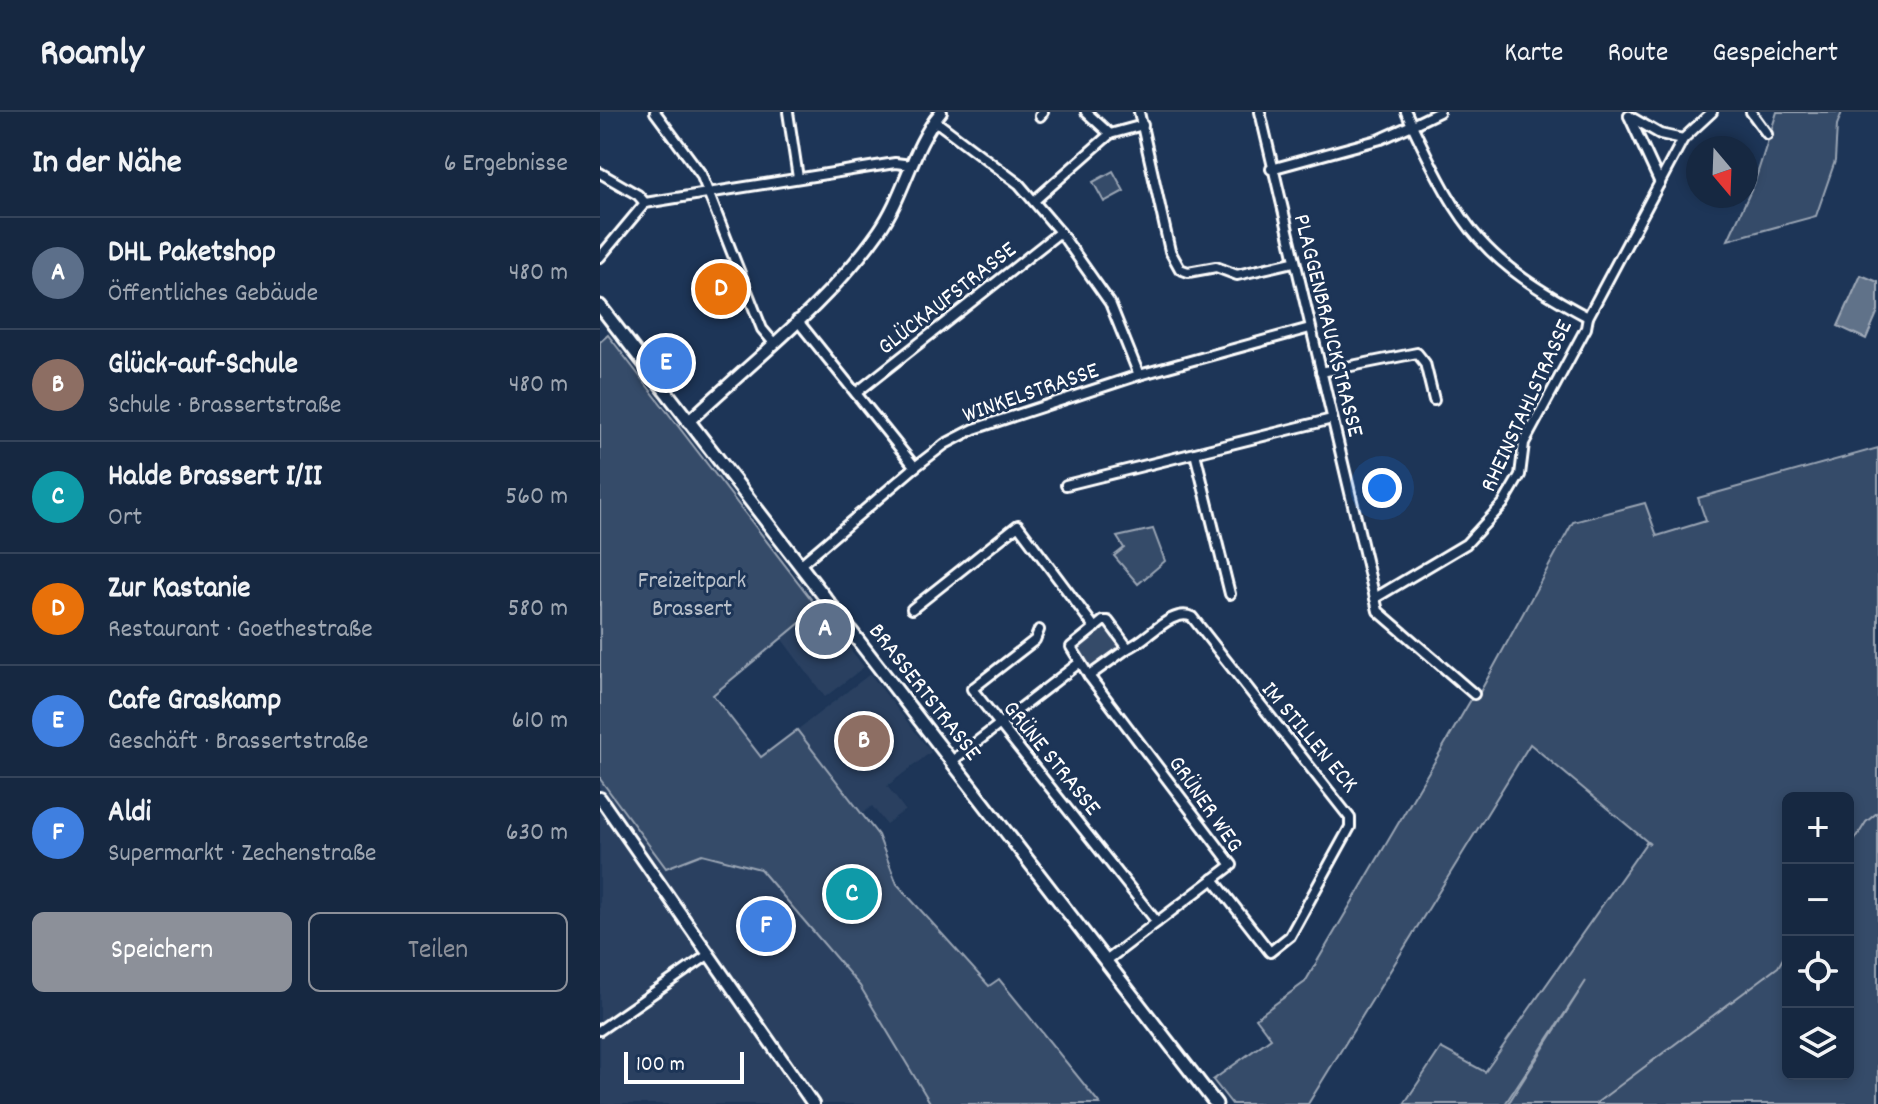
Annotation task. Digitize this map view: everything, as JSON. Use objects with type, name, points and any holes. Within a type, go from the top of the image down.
[{"type":"main road","name":"BRASSERTSTRASSE","points":[[600,306],[1216,1104]]},
{"type":"street","points":[[655,112],[697,169],[762,329],[773,342]]},
{"type":"street","points":[[788,112],[798,178]]},
{"type":"street","points":[[1086,112],[1110,134]]},
{"type":"street","points":[[1139,112],[1170,251],[1180,269],[1188,272],[1216,267],[1233,274],[1293,262]]},
{"type":"street","name":"PLAGGENBRAUCKSTRASSE","points":[[1260,112],[1271,169],[1378,611],[1474,694]]},
{"type":"street","points":[[1406,112],[1447,199],[1480,243],[1536,289],[1588,317]]},
{"type":"street","points":[[1271,169],[1381,139],[1439,112]]},
{"type":"street","name":"RHEINSTAHLSTRASSE","points":[[1375,598],[1466,544],[1503,504],[1520,475],[1524,443],[1586,328],[1588,317],[1683,139],[1712,112]]},
{"type":"street","points":[[1751,112],[1767,134]]},
{"type":"street","points":[[1628,114],[1660,134],[1683,139]]},
{"type":"street","points":[[1628,114],[1660,183]]},
{"type":"street","points":[[688,422],[797,320],[869,246],[896,203],[938,116],[1019,184],[1060,232],[1110,303],[1139,375]]},
{"type":"street","points":[[1034,201],[1110,134],[1143,125]]},
{"type":"street","points":[[600,257],[645,203],[895,163],[912,165]]},
{"type":"street","points":[[600,173],[638,195],[645,203]]},
{"type":"street","name":"GLÜCKAUFSTRASSE","points":[[856,393],[1060,232]]},
{"type":"street","points":[[797,320],[915,467]]},
{"type":"street","name":"WINKELSTRASSE","points":[[800,565],[915,467],[974,429],[1139,375],[1310,328]]},
{"type":"street","points":[[1321,372],[1417,353],[1425,363],[1434,400]]},
{"type":"street","points":[[1066,485],[1332,419]]},
{"type":"street","points":[[1195,453],[1230,594]]},
{"type":"street","points":[[1084,483],[1088,493]]},
{"type":"street","points":[[912,609],[1018,525],[1095,628]]},
{"type":"street","name":"IM STILLEN ECK","points":[[1128,648],[1175,616],[1185,614],[1192,617],[1350,818],[1350,827],[1290,936],[1270,952],[1213,879]]},
{"type":"street","points":[[952,761],[1079,663],[1071,647],[1108,621],[1128,648],[1089,676]]},
{"type":"street","name":"GRÜNE STRASSE","points":[[1039,630],[1035,640],[972,689],[1157,922]]},
{"type":"street","name":"GRÜNER WEG","points":[[1079,663],[1232,865],[1106,961]]},
{"type":"street","points":[[600,798],[813,1104]]},
{"type":"street","points":[[600,1030],[708,955]]},
{"type":"shaded area","points":[[1861,275],[1878,282],[1878,311],[1866,339],[1838,326]]},
{"type":"shaded area","points":[[818,608],[864,667],[825,697],[781,638]]},
{"type":"shaded area","points":[[870,674],[931,752],[887,786],[905,810],[886,824],[872,806],[862,814],[797,730]]},
{"type":"shaded area","points":[[600,779],[666,868],[702,854],[760,869],[860,986],[931,1104],[600,1104]]},
{"type":"green space","points":[[1777,112],[1842,112],[1837,125],[1835,161],[1816,216],[1728,240],[1743,208],[1758,208],[1758,171]]},
{"type":"green space","points":[[1113,171],[1124,191],[1104,202],[1093,182]]},
{"type":"green space","name":"Freizeitpark Brassert","points":[[608,335],[818,608],[713,695],[761,757],[797,730],[878,835],[897,884],[989,986],[999,979],[1100,1104],[931,1104],[860,986],[760,869],[702,854],[666,868],[600,779],[600,342]]},
{"type":"green space","points":[[1878,448],[1878,1104],[1508,1104],[1586,981],[1505,1104],[1404,1104],[1441,1048],[1485,1072],[1646,843],[1650,844],[1530,744],[1308,1104],[1232,1104],[1213,1080],[1271,1038],[1256,1018],[1305,982],[1472,698],[1480,692],[1573,522],[1645,503],[1657,536],[1706,521],[1698,498]]},
{"type":"green space","points":[[1153,529],[1165,561],[1138,584],[1114,556],[1124,548],[1117,537]]},
{"type":"green space","points":[[1103,625],[1123,645],[1122,649],[1093,671],[1088,670],[1074,647]]},
{"type":"waterway","points":[[1854,841],[1866,822],[1878,812]]},
{"type":"waterway","points":[[1595,1104],[1778,967],[1782,960]]},
{"type":"place","name":"Zur Kastanie","points":[[721,289]]},
{"type":"place","name":"Cafe Graskamp","points":[[666,363]]},
{"type":"place","name":"DHL Paketshop","points":[[825,629]]},
{"type":"place","name":"Glück-auf-Schule","points":[[864,741]]},
{"type":"place","name":"Halde Brassert I/II","points":[[852,894]]},
{"type":"place","name":"Aldi","points":[[766,926]]}]
